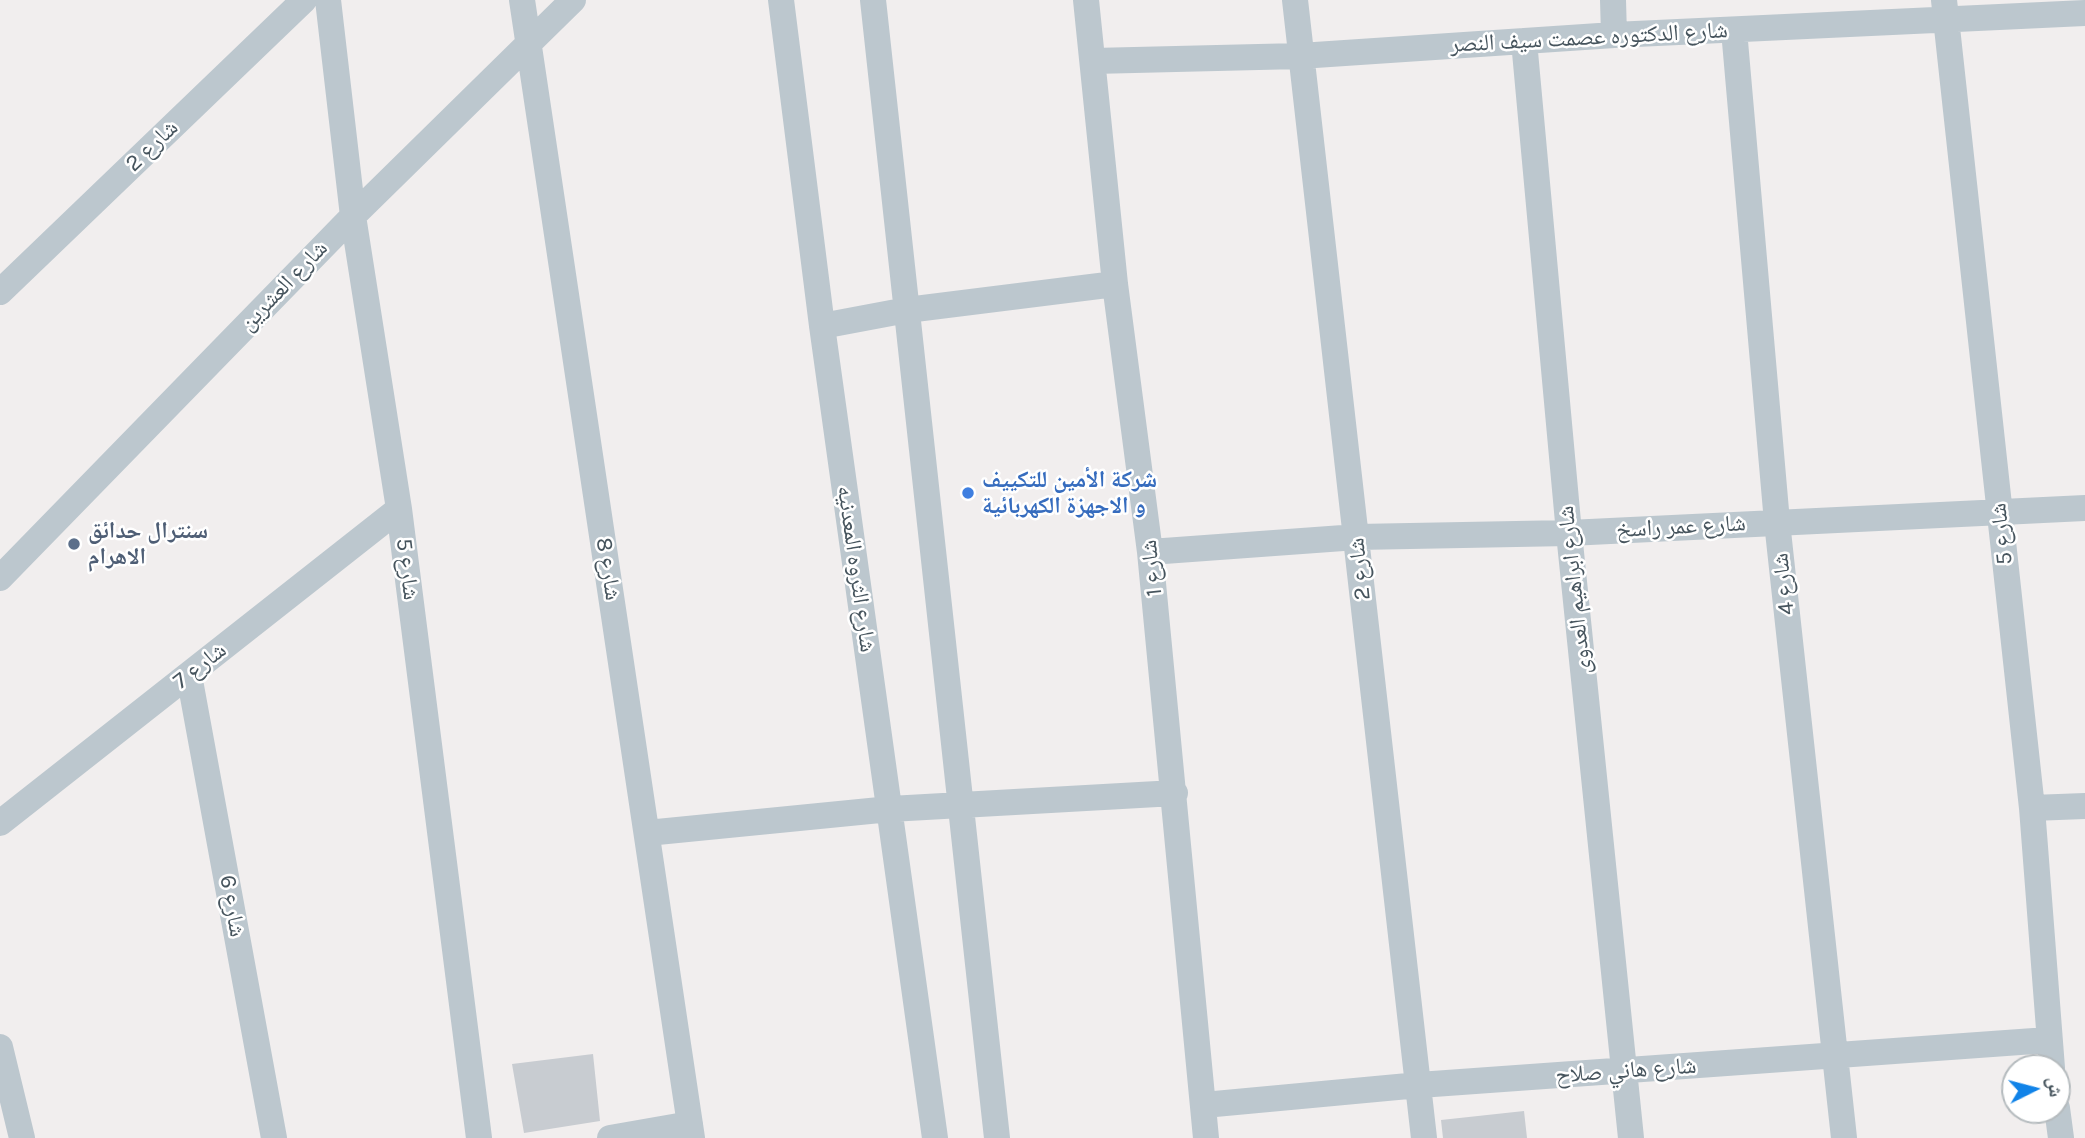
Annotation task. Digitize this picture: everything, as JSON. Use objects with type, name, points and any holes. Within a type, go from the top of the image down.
[{"type":"street","name":"شارع 2","points":[[0,292],[304,0]]},
{"type":"street","name":"شارع 5","points":[[328,0],[353,216],[399,509],[480,1138]]},
{"type":"street","name":"شارع 8","points":[[522,0],[691,1131]]},
{"type":"street","name":"شارع العشرين","points":[[0,578],[353,216],[573,0]]},
{"type":"street","name":"شارع الثروه المعدنيه","points":[[781,0],[822,326],[935,1138]]},
{"type":"street","points":[[873,0],[997,1138]]},
{"type":"street","name":"شارع 1","points":[[1086,0],[1115,284],[1150,552],[1206,1138]]},
{"type":"street","name":"شارع 2","points":[[1295,0],[1424,1138]]},
{"type":"street","points":[[1613,0],[1614,35]]},
{"type":"street","name":"شارع 5","points":[[1945,10],[2032,808],[2050,1054]]},
{"type":"street","name":"شارع الدكتوره عصمت سيف النصر","points":[[1093,61],[1300,56],[1614,35],[1734,30],[1945,10],[2085,13]]},
{"type":"street","name":"شارع 4","points":[[1734,30],[1777,522],[1844,1138]]},
{"type":"street","name":"شارع ابراهيم العدوى","points":[[1524,41],[1569,533],[1631,1138]]},
{"type":"street","points":[[822,326],[907,310],[1115,284]]},
{"type":"street","name":"شارع عمر راسخ","points":[[1150,552],[1357,537],[1569,533],[2085,508]]},
{"type":"street","name":"شارع 7","points":[[0,823],[399,509]]},
{"type":"street","name":"شارع 6","points":[[189,675],[274,1138]]},
{"type":"street","points":[[648,833],[890,809],[1175,793]]},
{"type":"street","points":[[2032,808],[2085,806]]},
{"type":"street","name":"شارع هاني صلاح","points":[[1204,1105],[1419,1085],[2048,1040]]},
{"type":"street","points":[[0,1047],[22,1138]]},
{"type":"street","points":[[610,1138],[691,1131]]},
{"type":"building","points":[[593,1054],[600,1121],[524,1133],[512,1064]]},
{"type":"building","points":[[1524,1111],[1527,1138],[1443,1138],[1441,1120]]},
{"type":"place","name":"شركة الأمين للتكييف و الاجهزة الكهربائية","points":[[968,493]]},
{"type":"place","name":"سنترال حدائق الاهرام","points":[[74,544]]}]
